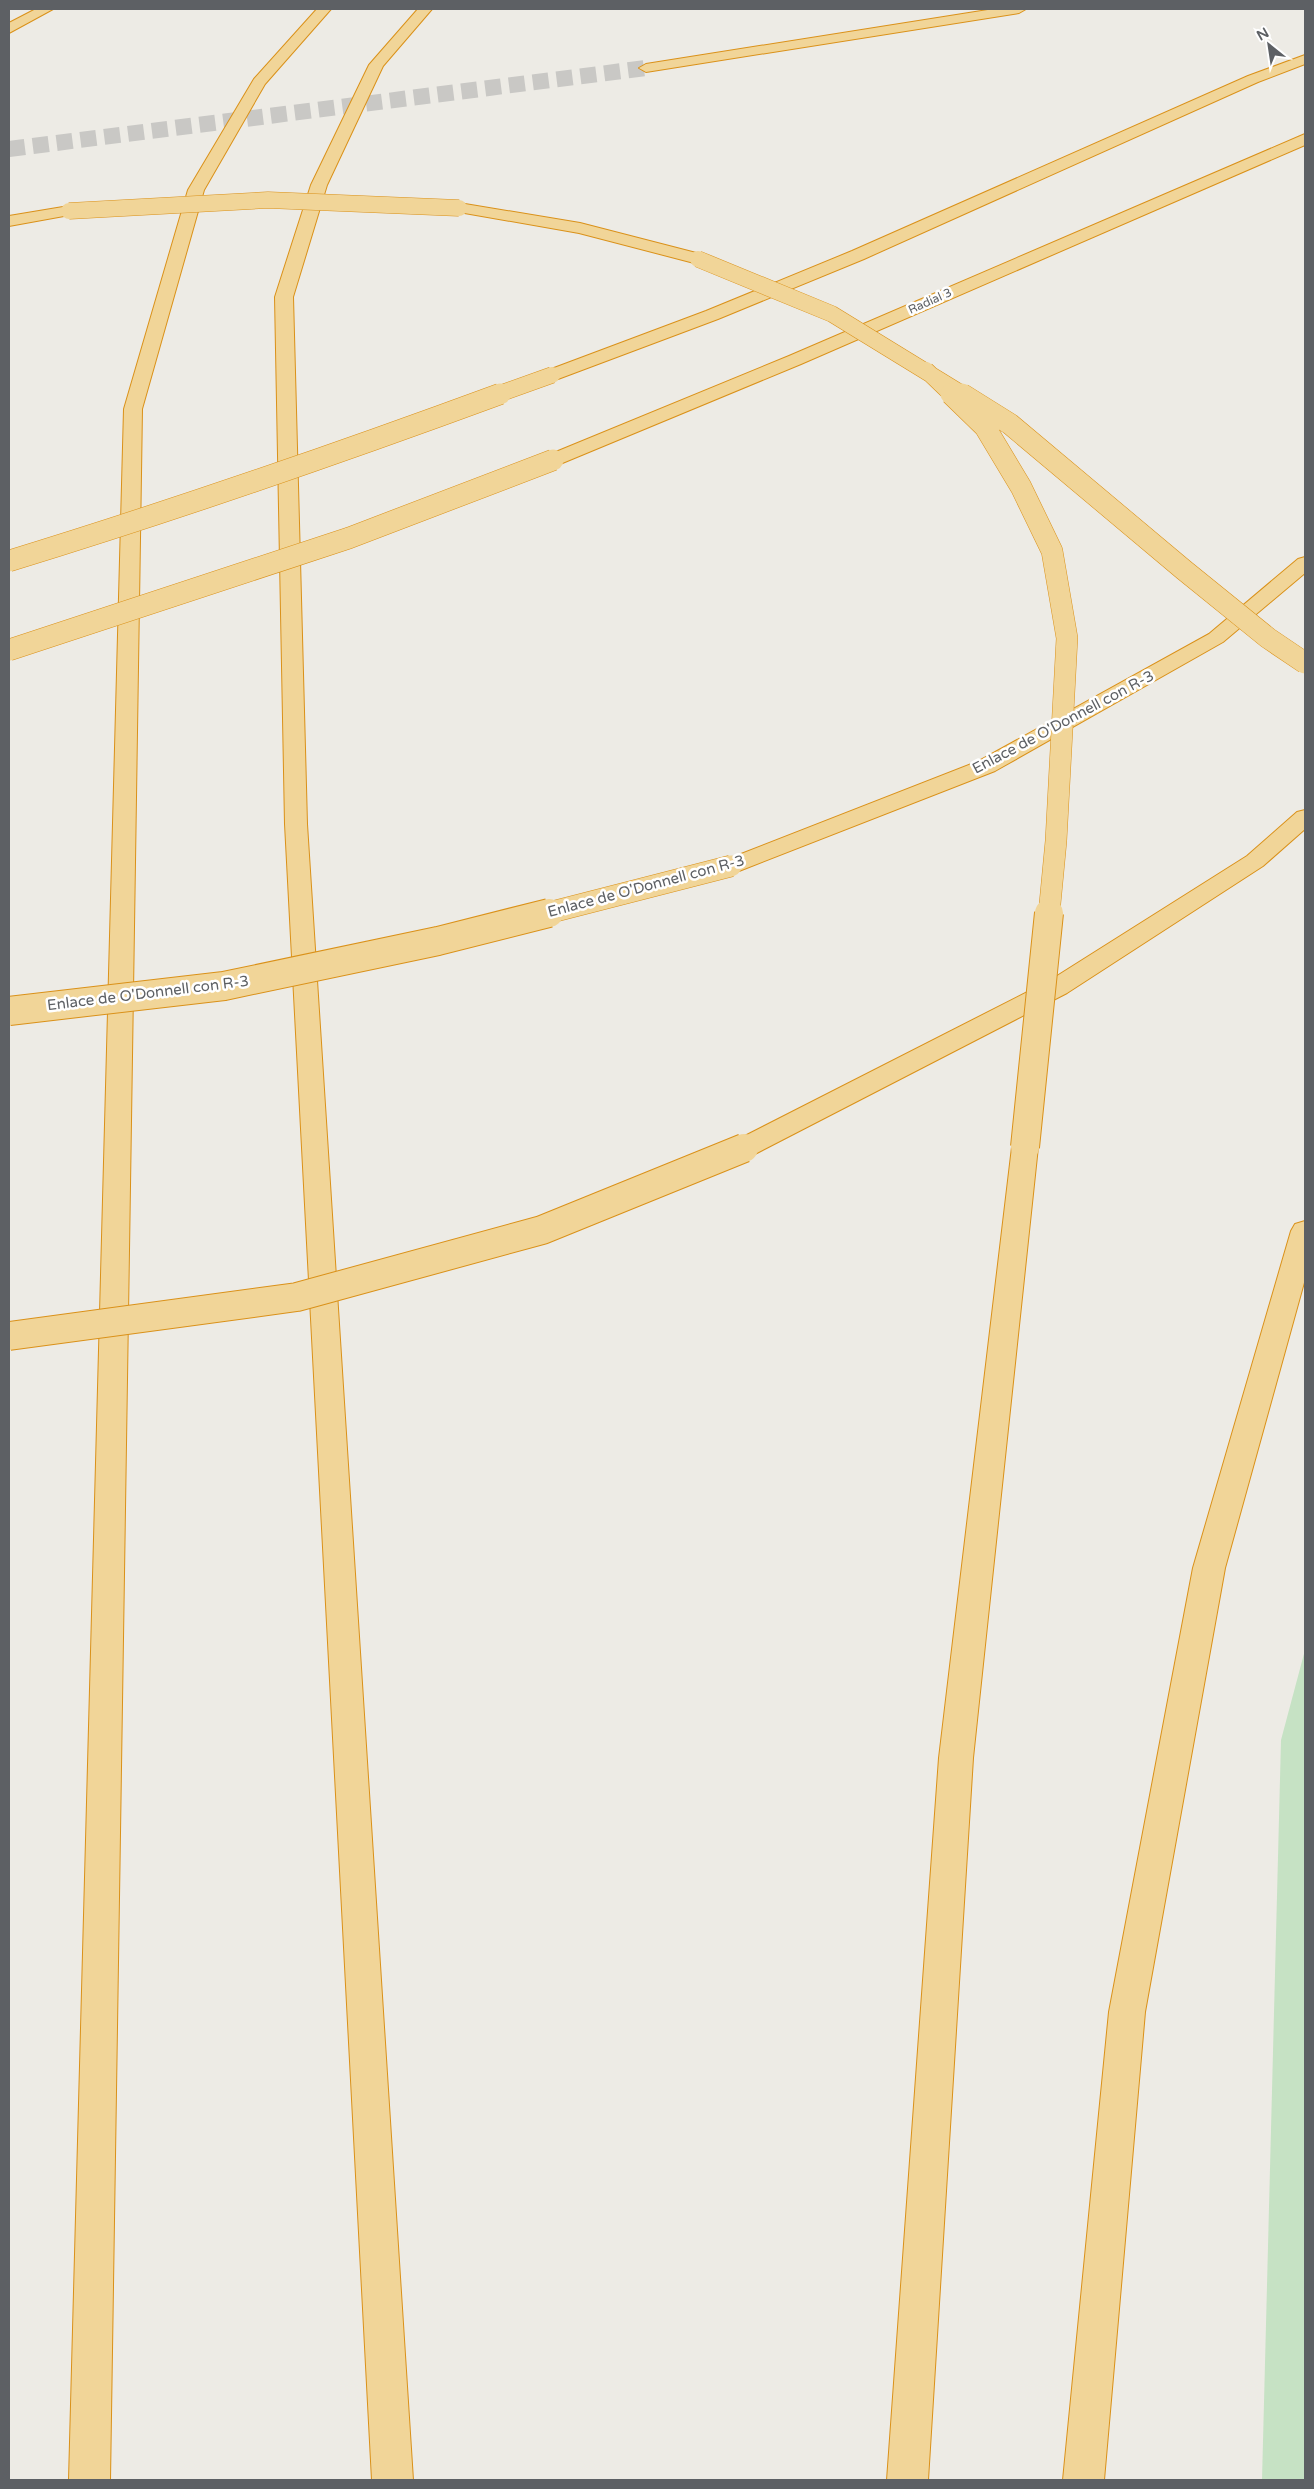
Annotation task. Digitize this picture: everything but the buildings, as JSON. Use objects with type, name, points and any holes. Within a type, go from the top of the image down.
[{"type":"highway","points":[[9,29],[46,9]]},
{"type":"highway","points":[[89,2480],[133,409],[196,190],[259,82],[324,9]]},
{"type":"highway","points":[[392,2480],[296,824],[284,297],[319,185],[376,65],[425,9]]},
{"type":"highway","points":[[646,68],[1019,9]]},
{"type":"highway","points":[[9,560],[156,516],[318,461],[712,315],[858,254],[1253,79],[1305,59]]},
{"type":"highway","name":"Radial 3","points":[[9,650],[348,538],[553,460],[795,360],[1305,139]]},
{"type":"highway","points":[[9,221],[69,211],[268,200],[459,208],[580,228],[698,259],[832,314],[926,370],[1010,424],[1184,570],[1268,638],[1305,663]]},
{"type":"highway","points":[[907,2480],[956,1758],[1025,1147],[1056,841],[1067,638],[1052,551],[1021,487],[985,428],[926,370]]},
{"type":"highway","name":"Enlace de O'Donnell con R-3","points":[[9,1011],[224,986],[438,941],[731,866],[987,766],[1216,638],[1305,563]]},
{"type":"highway","points":[[9,1336],[297,1297],[542,1230],[744,1148],[1058,987],[1255,861],[1305,817]]},
{"type":"highway","points":[[1083,2480],[1127,2012],[1209,1568],[1305,1231]]},
{"type":"green space","points":[[1305,1650],[1305,2480],[1262,2480],[1281,1740]]},
{"type":"tunnel","points":[[9,149],[646,68]]}]
